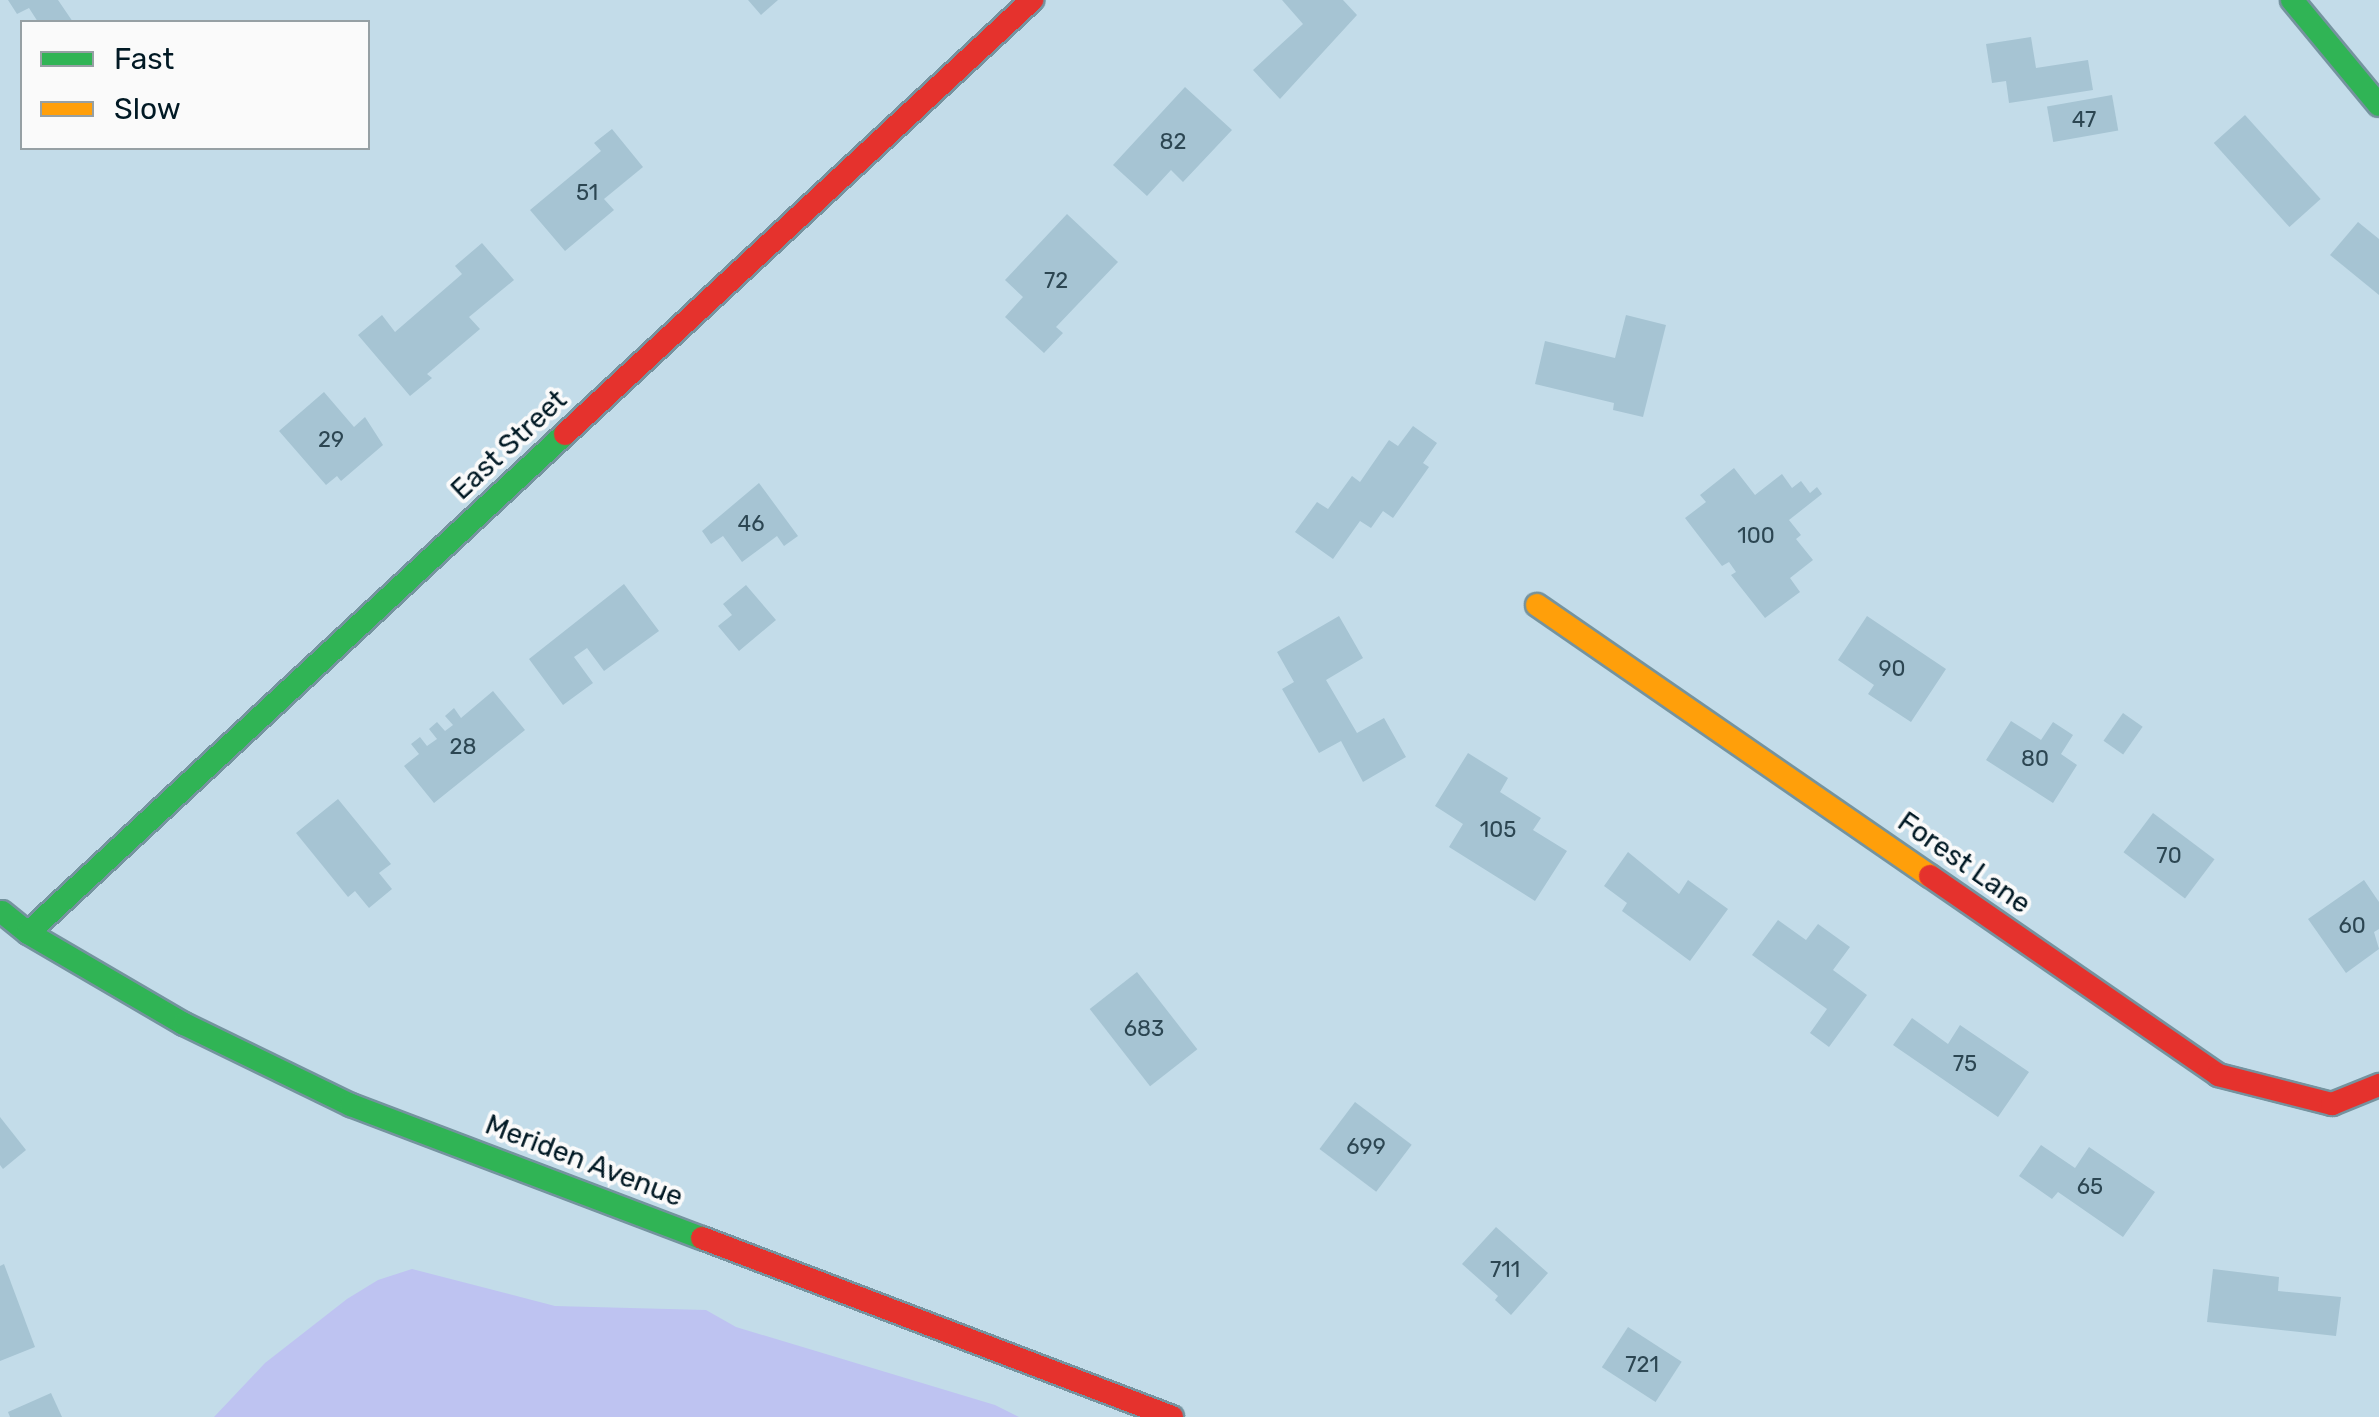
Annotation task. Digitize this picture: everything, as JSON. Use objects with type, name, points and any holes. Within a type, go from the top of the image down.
[{"type":"street","name":"East Street","points":[[28,933],[1032,0]]},
{"type":"street","points":[[2292,0],[2379,105]]},
{"type":"street","name":"Forest Lane","points":[[1538,605],[2218,1075],[2332,1104],[2379,1085]]},
{"type":"street","name":"Meriden Avenue","points":[[0,910],[28,933],[184,1024],[351,1105],[1172,1417]]},
{"type":"shaded area","points":[[412,1269],[555,1306],[706,1310],[736,1327],[995,1405],[1019,1417],[214,1417],[265,1363],[347,1299],[378,1280]]},
{"type":"building","points":[[8,0],[58,0],[72,20],[37,20],[29,8],[17,14]]},
{"type":"building","points":[[748,0],[778,0],[761,15]]},
{"type":"building","points":[[1282,0],[1343,0],[1357,15],[1280,99],[1253,70],[1303,24]]},
{"type":"building","points":[[2031,37],[2036,68],[2088,60],[2093,90],[2009,103],[2006,81],[1992,83],[1986,44]]},
{"type":"building","points":[[1185,87],[1232,130],[1183,182],[1171,170],[1147,196],[1113,165]]},
{"type":"building","points":[[2112,95],[2118,130],[2053,142],[2047,106]]},
{"type":"building","points":[[2245,115],[2321,199],[2289,227],[2214,143]]},
{"type":"building","points":[[612,129],[643,167],[604,199],[614,210],[565,251],[530,210],[601,151],[594,143]]},
{"type":"building","points":[[1067,214],[1118,262],[1056,327],[1063,333],[1044,353],[1005,317],[1023,297],[1005,280]]},
{"type":"building","points":[[2358,222],[2379,239],[2379,295],[2330,255]]},
{"type":"building","points":[[482,243],[514,280],[469,317],[480,329],[427,374],[432,378],[410,396],[358,335],[382,315],[395,332],[462,274],[455,266]]},
{"type":"building","points":[[1626,315],[1666,325],[1643,417],[1613,410],[1614,403],[1535,384],[1545,341],[1615,358]]},
{"type":"building","points":[[324,392],[354,427],[365,417],[383,445],[341,481],[337,476],[326,485],[279,431]]},
{"type":"building","points":[[1413,426],[1437,443],[1423,463],[1429,467],[1393,518],[1383,511],[1371,528],[1360,521],[1333,559],[1295,532],[1317,502],[1328,509],[1352,476],[1360,482],[1389,440],[1398,446]]},
{"type":"building","points":[[1734,468],[1755,495],[1782,474],[1792,488],[1801,481],[1810,493],[1817,487],[1822,494],[1789,520],[1801,535],[1796,539],[1813,560],[1790,578],[1800,592],[1765,618],[1731,575],[1736,572],[1729,562],[1722,566],[1685,518],[1706,502],[1700,495]]},
{"type":"building","points":[[759,483],[798,536],[784,546],[777,536],[742,562],[723,536],[711,544],[702,531]]},
{"type":"building","points":[[624,584],[659,631],[604,671],[587,648],[574,657],[593,683],[563,705],[529,659]]},
{"type":"building","points":[[746,585],[776,620],[739,651],[718,626],[732,615],[723,604]]},
{"type":"building","points":[[1339,616],[1363,658],[1326,680],[1357,733],[1384,718],[1406,757],[1363,782],[1341,741],[1319,753],[1282,689],[1294,682],[1277,652]]},
{"type":"building","points":[[1867,616],[1946,669],[1911,722],[1868,694],[1874,685],[1838,660]]},
{"type":"building","points":[[493,691],[525,730],[434,803],[404,766],[419,754],[411,744],[420,737],[427,746],[437,739],[429,729],[437,722],[445,731],[453,725],[445,716],[454,708],[461,718]]},
{"type":"building","points":[[2123,713],[2143,727],[2123,755],[2103,741]]},
{"type":"building","points":[[2011,721],[2041,740],[2053,722],[2073,735],[2061,754],[2077,765],[2053,803],[1986,760]]},
{"type":"building","points":[[1468,753],[1508,778],[1500,792],[1541,818],[1533,830],[1567,851],[1535,901],[1449,847],[1463,824],[1435,806]]},
{"type":"building","points":[[338,799],[391,864],[379,873],[392,889],[369,908],[355,891],[348,897],[296,833]]},
{"type":"building","points":[[2153,813],[2214,859],[2185,898],[2124,852]]},
{"type":"building","points":[[1628,852],[1679,894],[1688,880],[1728,909],[1690,961],[1622,911],[1627,903],[1604,886]]},
{"type":"building","points":[[2364,880],[2379,902],[2379,929],[2374,932],[2379,949],[2346,973],[2308,919]]},
{"type":"building","points":[[1778,920],[1806,940],[1818,924],[1850,947],[1833,970],[1867,995],[1829,1047],[1810,1033],[1827,1009],[1752,955]]},
{"type":"building","points":[[1137,972],[1197,1049],[1150,1086],[1090,1009]]},
{"type":"building","points":[[1912,1018],[1948,1044],[1960,1025],[2029,1072],[1998,1117],[1893,1045]]},
{"type":"building","points":[[1355,1102],[1412,1145],[1376,1192],[1319,1149]]},
{"type":"building","points":[[0,1117],[26,1150],[3,1169],[0,1165]]},
{"type":"building","points":[[2041,1145],[2075,1168],[2089,1147],[2155,1192],[2123,1237],[2058,1192],[2052,1199],[2019,1176]]},
{"type":"building","points":[[1496,1227],[1548,1273],[1511,1315],[1495,1300],[1498,1296],[1462,1264]]},
{"type":"building","points":[[4,1264],[35,1347],[0,1361],[0,1266]]},
{"type":"building","points":[[2213,1269],[2279,1277],[2278,1291],[2341,1297],[2336,1336],[2207,1322]]},
{"type":"building","points":[[1628,1327],[1682,1362],[1656,1402],[1602,1367]]},
{"type":"building","points":[[51,1393],[62,1417],[10,1417],[8,1412]]},
{"type":"traffic: fast","points":[[2292,0],[2379,105]]},
{"type":"traffic: fast","points":[[28,933],[565,434]]},
{"type":"traffic: fast","points":[[2,912],[28,933],[184,1024],[351,1105],[702,1238]]},
{"type":"traffic: slow","points":[[1537,605],[1930,876]]},
{"type":"traffic: jam","points":[[565,434],[1032,0]]},
{"type":"traffic: jam","points":[[1930,876],[2218,1075],[2332,1104],[2379,1085]]},
{"type":"traffic: jam","points":[[702,1238],[1172,1417]]}]
